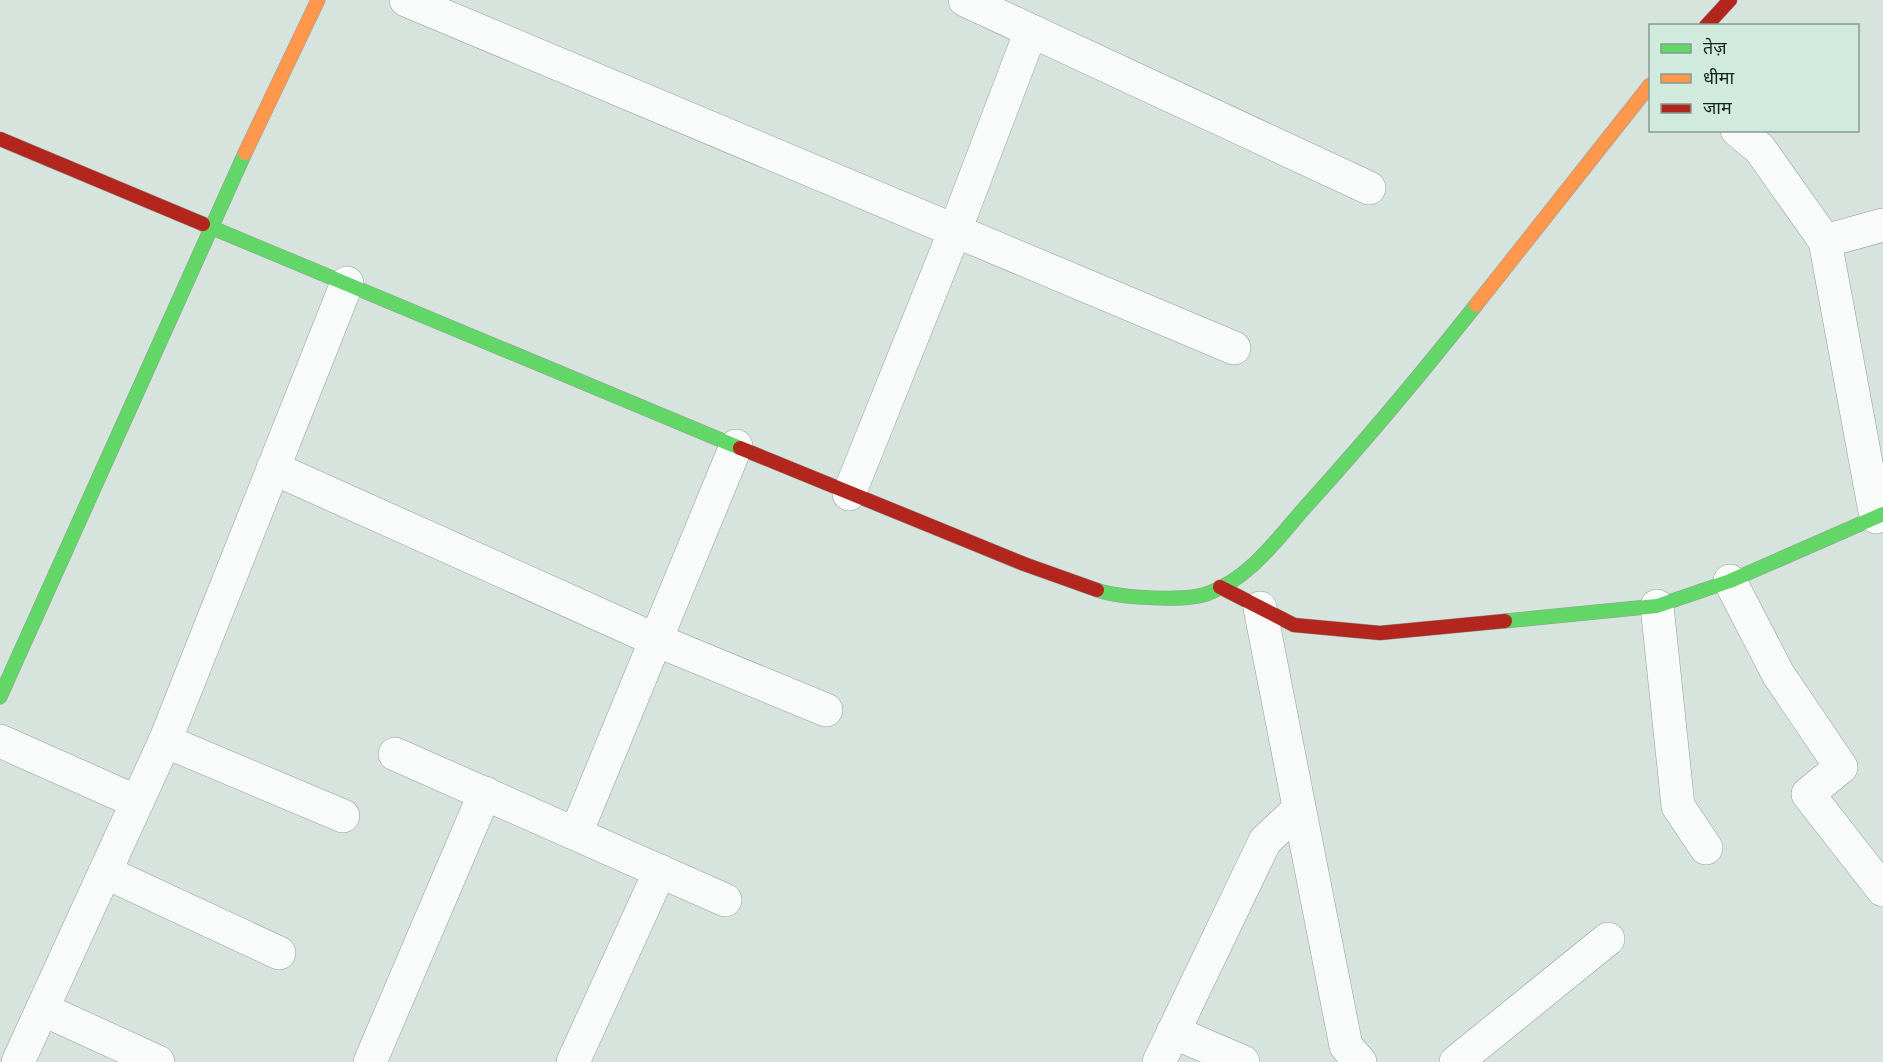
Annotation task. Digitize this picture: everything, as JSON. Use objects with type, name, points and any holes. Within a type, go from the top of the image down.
[{"type":"street","points":[[0,696],[210,226],[318,0]]},
{"type":"street","points":[[406,0],[954,233],[1234,348]]},
{"type":"street","points":[[965,0],[1369,188]]},
{"type":"street","points":[[1708,24],[1730,0]]},
{"type":"street","points":[[849,494],[954,233],[1031,31]]},
{"type":"street","points":[[0,139],[849,494],[1024,564],[1113,596],[1179,597],[1208,594],[1247,572],[1389,414],[1649,86]]},
{"type":"street","points":[[1220,587],[1294,625],[1380,633],[1657,606],[1731,581],[1880,516],[1825,241],[1760,149],[1739,132]]},
{"type":"street","points":[[1825,241],[1883,225]]},
{"type":"street","points":[[18,1062],[165,741],[347,283]]},
{"type":"street","points":[[576,833],[736,446]]},
{"type":"street","points":[[273,468],[656,640],[826,710]]},
{"type":"street","points":[[1731,581],[1778,674],[1841,767],[1808,794],[1883,890]]},
{"type":"street","points":[[1657,606],[1678,806],[1706,848]]},
{"type":"street","points":[[1260,608],[1346,1046],[1360,1062]]},
{"type":"street","points":[[0,741],[137,802]]},
{"type":"street","points":[[165,741],[343,816]]},
{"type":"street","points":[[395,754],[725,900]]},
{"type":"street","points":[[370,1062],[484,793]]},
{"type":"street","points":[[1159,1062],[1265,841],[1299,809]]},
{"type":"street","points":[[573,1062],[660,871]]},
{"type":"street","points":[[105,872],[279,953]]},
{"type":"street","points":[[1456,1062],[1608,939]]},
{"type":"street","points":[[42,1009],[158,1062]]},
{"type":"street","points":[[1173,1032],[1243,1062]]},
{"type":"traffic: fast","points":[[0,697],[245,153]]},
{"type":"traffic: fast","points":[[203,224],[740,448]]},
{"type":"traffic: fast","points":[[1097,590],[1137,597],[1199,596],[1239,577],[1264,554],[1352,455],[1476,305]]},
{"type":"traffic: fast","points":[[1505,621],[1657,606],[1730,581],[1883,514]]},
{"type":"traffic: slow","points":[[245,153],[318,0]]},
{"type":"traffic: slow","points":[[1476,305],[1649,86]]},
{"type":"traffic: jam","points":[[1708,24],[1730,0]]},
{"type":"traffic: jam","points":[[0,139],[203,224]]},
{"type":"traffic: jam","points":[[740,448],[1024,564],[1097,590]]},
{"type":"traffic: jam","points":[[1220,587],[1294,625],[1380,633],[1505,621]]}]
